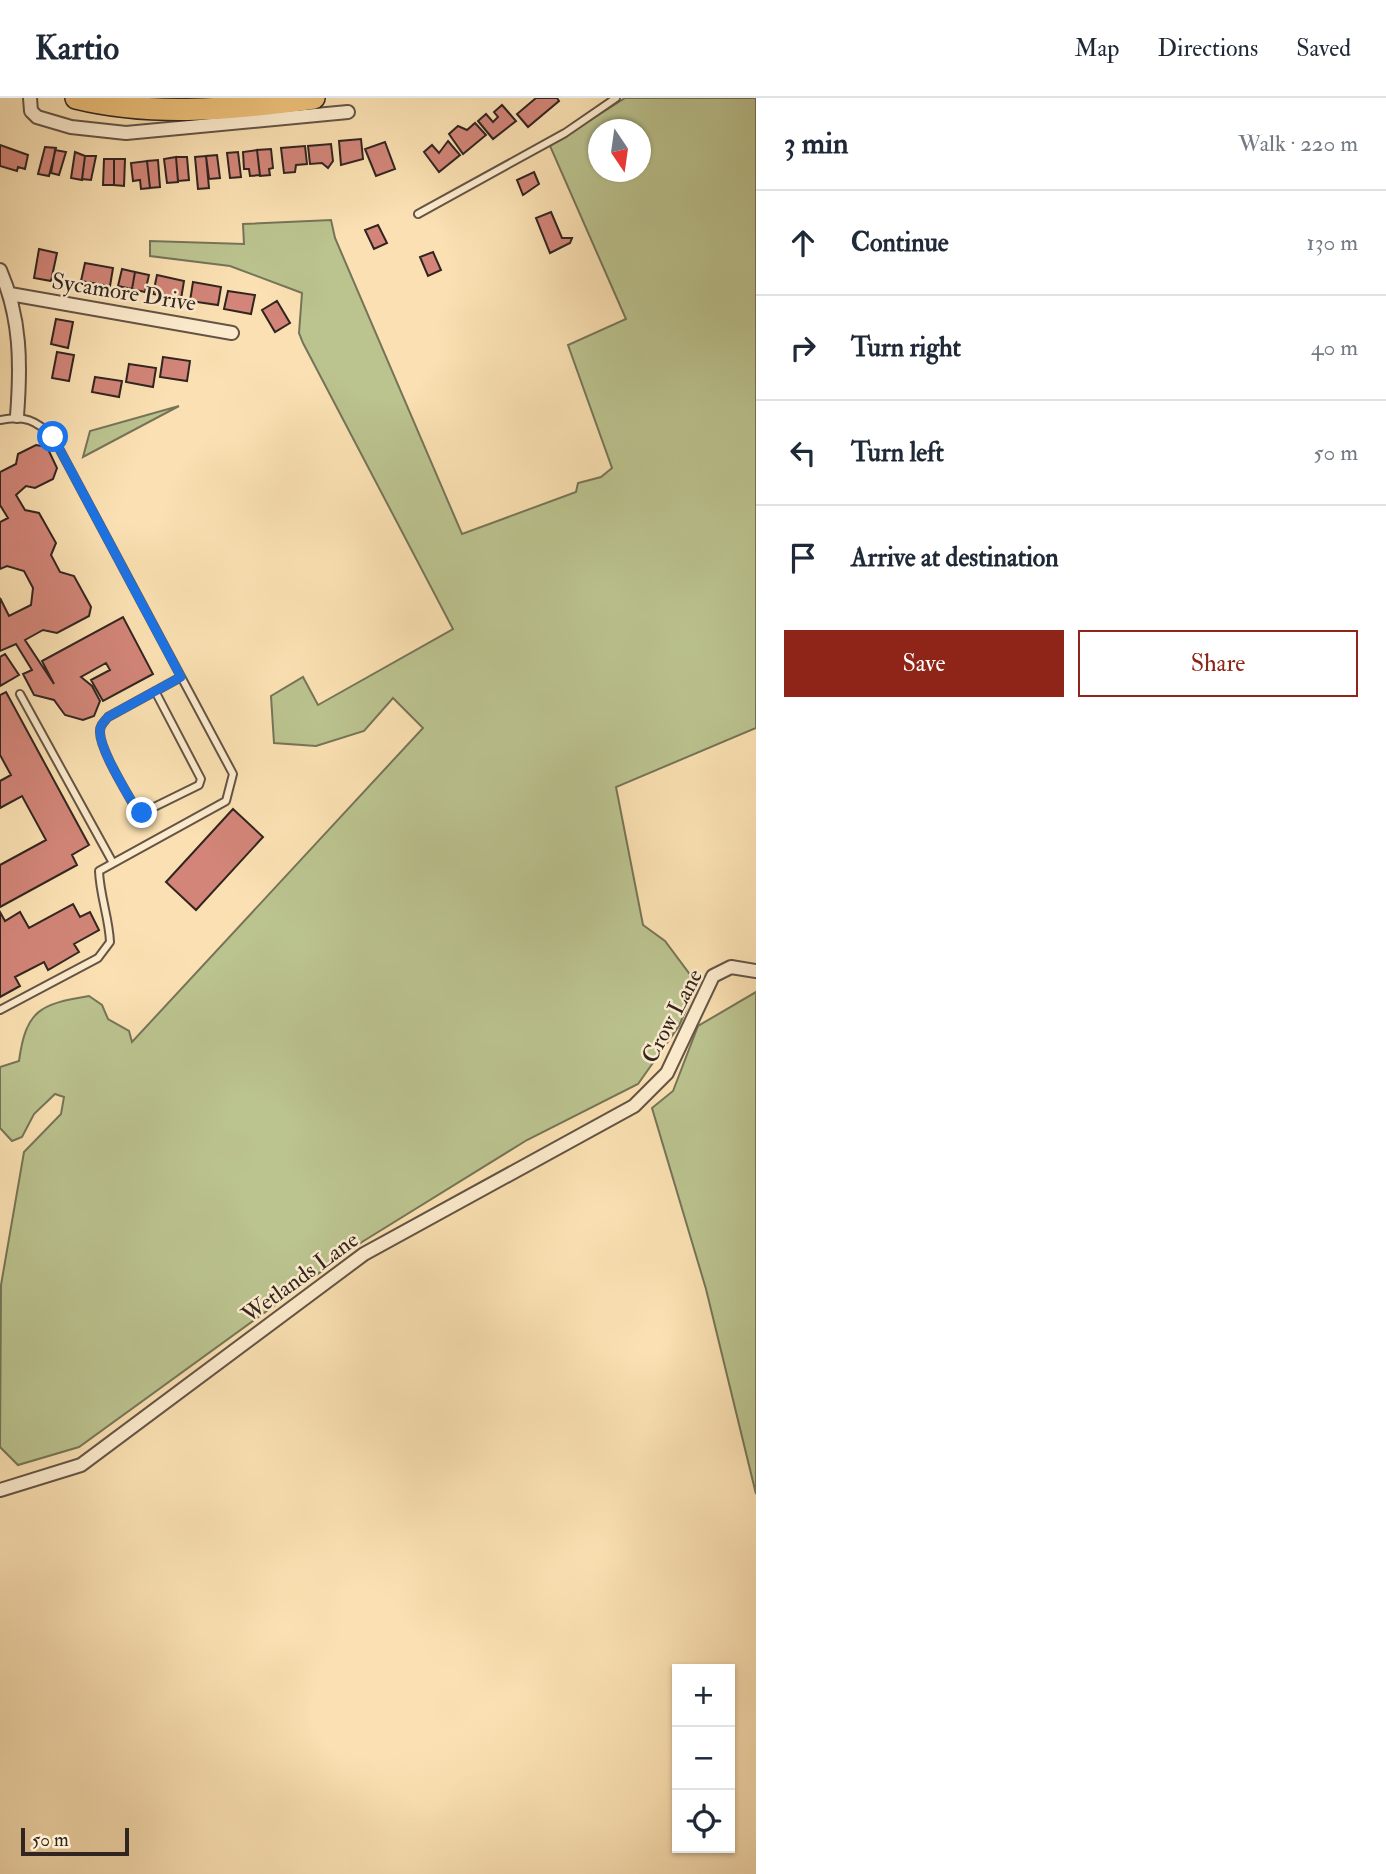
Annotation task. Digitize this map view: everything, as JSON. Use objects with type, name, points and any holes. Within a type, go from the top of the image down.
[{"type":"main road","points":[[76,98],[127,107],[178,108],[314,98]]},
{"type":"street","points":[[30,98],[31,111],[37,117],[71,127],[126,133],[348,112]]},
{"type":"street","points":[[0,270],[10,294],[20,341],[17,416]]},
{"type":"street","name":"Sycamore Drive","points":[[10,294],[232,333]]},
{"type":"street","name":"Crow Lane","points":[[634,1106],[667,1073],[713,976],[731,967],[756,971]]},
{"type":"street","name":"Wetlands Lane","points":[[0,1490],[81,1465],[364,1254],[634,1106]]},
{"type":"lane","points":[[418,214],[565,133],[617,98]]},
{"type":"lane","points":[[0,420],[17,416],[39,423],[53,437],[233,774],[226,801],[99,871],[100,897],[109,922],[110,942],[98,958],[0,1010]]},
{"type":"lane","points":[[155,691],[201,779],[199,785],[142,813],[137,811],[100,734],[108,717],[155,691],[181,677]]},
{"type":"lane","points":[[20,694],[113,863]]},
{"type":"green space","points":[[625,98],[756,98],[756,728],[616,787],[643,925],[665,941],[697,984],[679,1026],[638,1084],[527,1140],[362,1242],[79,1447],[18,1465],[0,1447],[1,1285],[24,1152],[61,1114],[64,1097],[55,1094],[34,1114],[22,1137],[12,1141],[0,1128],[0,1067],[19,1061],[26,1030],[38,1012],[58,1002],[72,999],[89,996],[102,1005],[108,1019],[129,1031],[132,1042],[423,728],[393,698],[364,731],[316,746],[274,743],[271,696],[303,677],[318,705],[453,629],[303,343],[299,333],[302,293],[230,266],[150,256],[150,241],[244,244],[243,224],[331,220],[335,238],[462,534],[576,492],[578,483],[601,477],[612,468],[568,345],[626,319],[550,146],[588,122],[588,182],[651,182],[651,119],[592,119]]},
{"type":"green space","points":[[179,406],[83,457],[90,431]]},
{"type":"green space","points":[[756,992],[756,1494],[706,1289],[652,1108],[673,1091],[698,1026]]},
{"type":"building","points":[[536,98],[557,98],[559,101],[528,127],[517,114]]},
{"type":"building","points":[[502,105],[516,121],[493,139],[478,121],[486,114],[493,122],[498,117],[494,112]]},
{"type":"building","points":[[475,123],[486,135],[463,154],[449,134],[458,126],[467,130]]},
{"type":"building","points":[[361,139],[363,159],[341,165],[339,141]]},
{"type":"building","points":[[448,141],[460,155],[439,172],[424,152],[432,145],[439,153]]},
{"type":"building","points":[[385,142],[395,169],[376,176],[365,149]]},
{"type":"building","points":[[331,144],[333,161],[328,168],[322,163],[310,164],[308,146]]},
{"type":"building","points":[[0,145],[28,155],[25,169],[18,167],[17,171],[0,166]]},
{"type":"building","points":[[305,146],[307,164],[296,165],[295,172],[284,173],[281,148]]},
{"type":"building","points":[[45,147],[56,148],[49,176],[38,174]]},
{"type":"building","points":[[271,149],[273,168],[269,169],[270,175],[260,176],[257,150]]},
{"type":"building","points":[[55,150],[66,152],[59,175],[51,173]]},
{"type":"building","points":[[257,150],[260,175],[250,176],[249,169],[244,169],[243,152]]},
{"type":"building","points":[[75,152],[85,156],[82,180],[71,178]]},
{"type":"building","points":[[238,152],[241,177],[230,178],[227,153]]},
{"type":"building","points":[[217,155],[220,178],[209,179],[206,156]]},
{"type":"building","points":[[85,156],[96,156],[91,180],[82,179]]},
{"type":"building","points":[[206,156],[209,188],[198,189],[195,157]]},
{"type":"building","points":[[176,157],[178,182],[167,183],[164,159]]},
{"type":"building","points":[[176,157],[187,157],[189,180],[178,181]]},
{"type":"building","points":[[104,159],[114,159],[114,185],[103,185]]},
{"type":"building","points":[[114,159],[125,159],[124,186],[114,185]]},
{"type":"building","points":[[158,160],[160,187],[150,188],[147,161]]},
{"type":"building","points":[[147,161],[150,188],[141,189],[140,180],[133,181],[131,163]]},
{"type":"building","points":[[534,172],[539,184],[523,195],[517,180]]},
{"type":"building","points":[[551,212],[562,238],[572,238],[570,243],[550,253],[536,218]]},
{"type":"building","points":[[378,225],[387,243],[374,249],[365,230]]},
{"type":"building","points":[[39,249],[57,253],[51,281],[34,278]]},
{"type":"building","points":[[433,252],[441,270],[428,276],[420,257]]},
{"type":"building","points":[[85,263],[113,268],[110,286],[81,281]]},
{"type":"building","points":[[122,269],[135,272],[132,289],[118,286]]},
{"type":"building","points":[[135,272],[149,275],[145,292],[132,289]]},
{"type":"building","points":[[157,275],[184,281],[181,299],[153,294]]},
{"type":"building","points":[[193,282],[221,287],[218,305],[190,301]]},
{"type":"building","points":[[228,291],[255,295],[251,314],[224,309]]},
{"type":"building","points":[[277,301],[290,323],[275,332],[262,310]]},
{"type":"building","points":[[56,319],[73,322],[68,348],[51,344]]},
{"type":"building","points":[[57,352],[74,355],[69,381],[52,378]]},
{"type":"building","points":[[163,357],[190,361],[187,381],[160,377]]},
{"type":"building","points":[[129,364],[156,368],[153,387],[126,382]]},
{"type":"building","points":[[95,377],[122,381],[119,397],[92,392]]},
{"type":"building","points":[[36,445],[47,447],[57,468],[53,479],[35,488],[26,486],[16,495],[25,510],[39,513],[56,543],[51,555],[60,572],[74,576],[91,607],[89,616],[57,633],[43,630],[25,640],[54,684],[42,661],[123,617],[153,674],[103,701],[91,680],[110,670],[106,663],[81,677],[92,686],[100,701],[94,716],[83,720],[65,715],[54,700],[34,695],[23,674],[32,670],[16,644],[0,651],[0,598],[9,616],[31,605],[33,588],[24,571],[7,566],[0,569],[0,522],[8,518],[0,505],[0,472],[16,464],[18,454]]},
{"type":"building","points":[[5,654],[19,675],[0,686],[0,657]]},
{"type":"building","points":[[6,692],[89,845],[72,855],[77,865],[0,907],[0,865],[46,840],[22,796],[0,808],[0,781],[11,775],[0,755],[0,695]]},
{"type":"building","points":[[233,809],[263,837],[196,910],[166,882]]},
{"type":"building","points":[[73,904],[80,917],[90,912],[99,930],[74,944],[79,952],[48,970],[44,962],[15,977],[20,986],[0,997],[0,912],[5,921],[20,912],[29,928]]},
{"type":"route","points":[[53,437],[181,677],[108,717],[101,725],[100,734],[106,749],[137,811],[142,813]]}]
